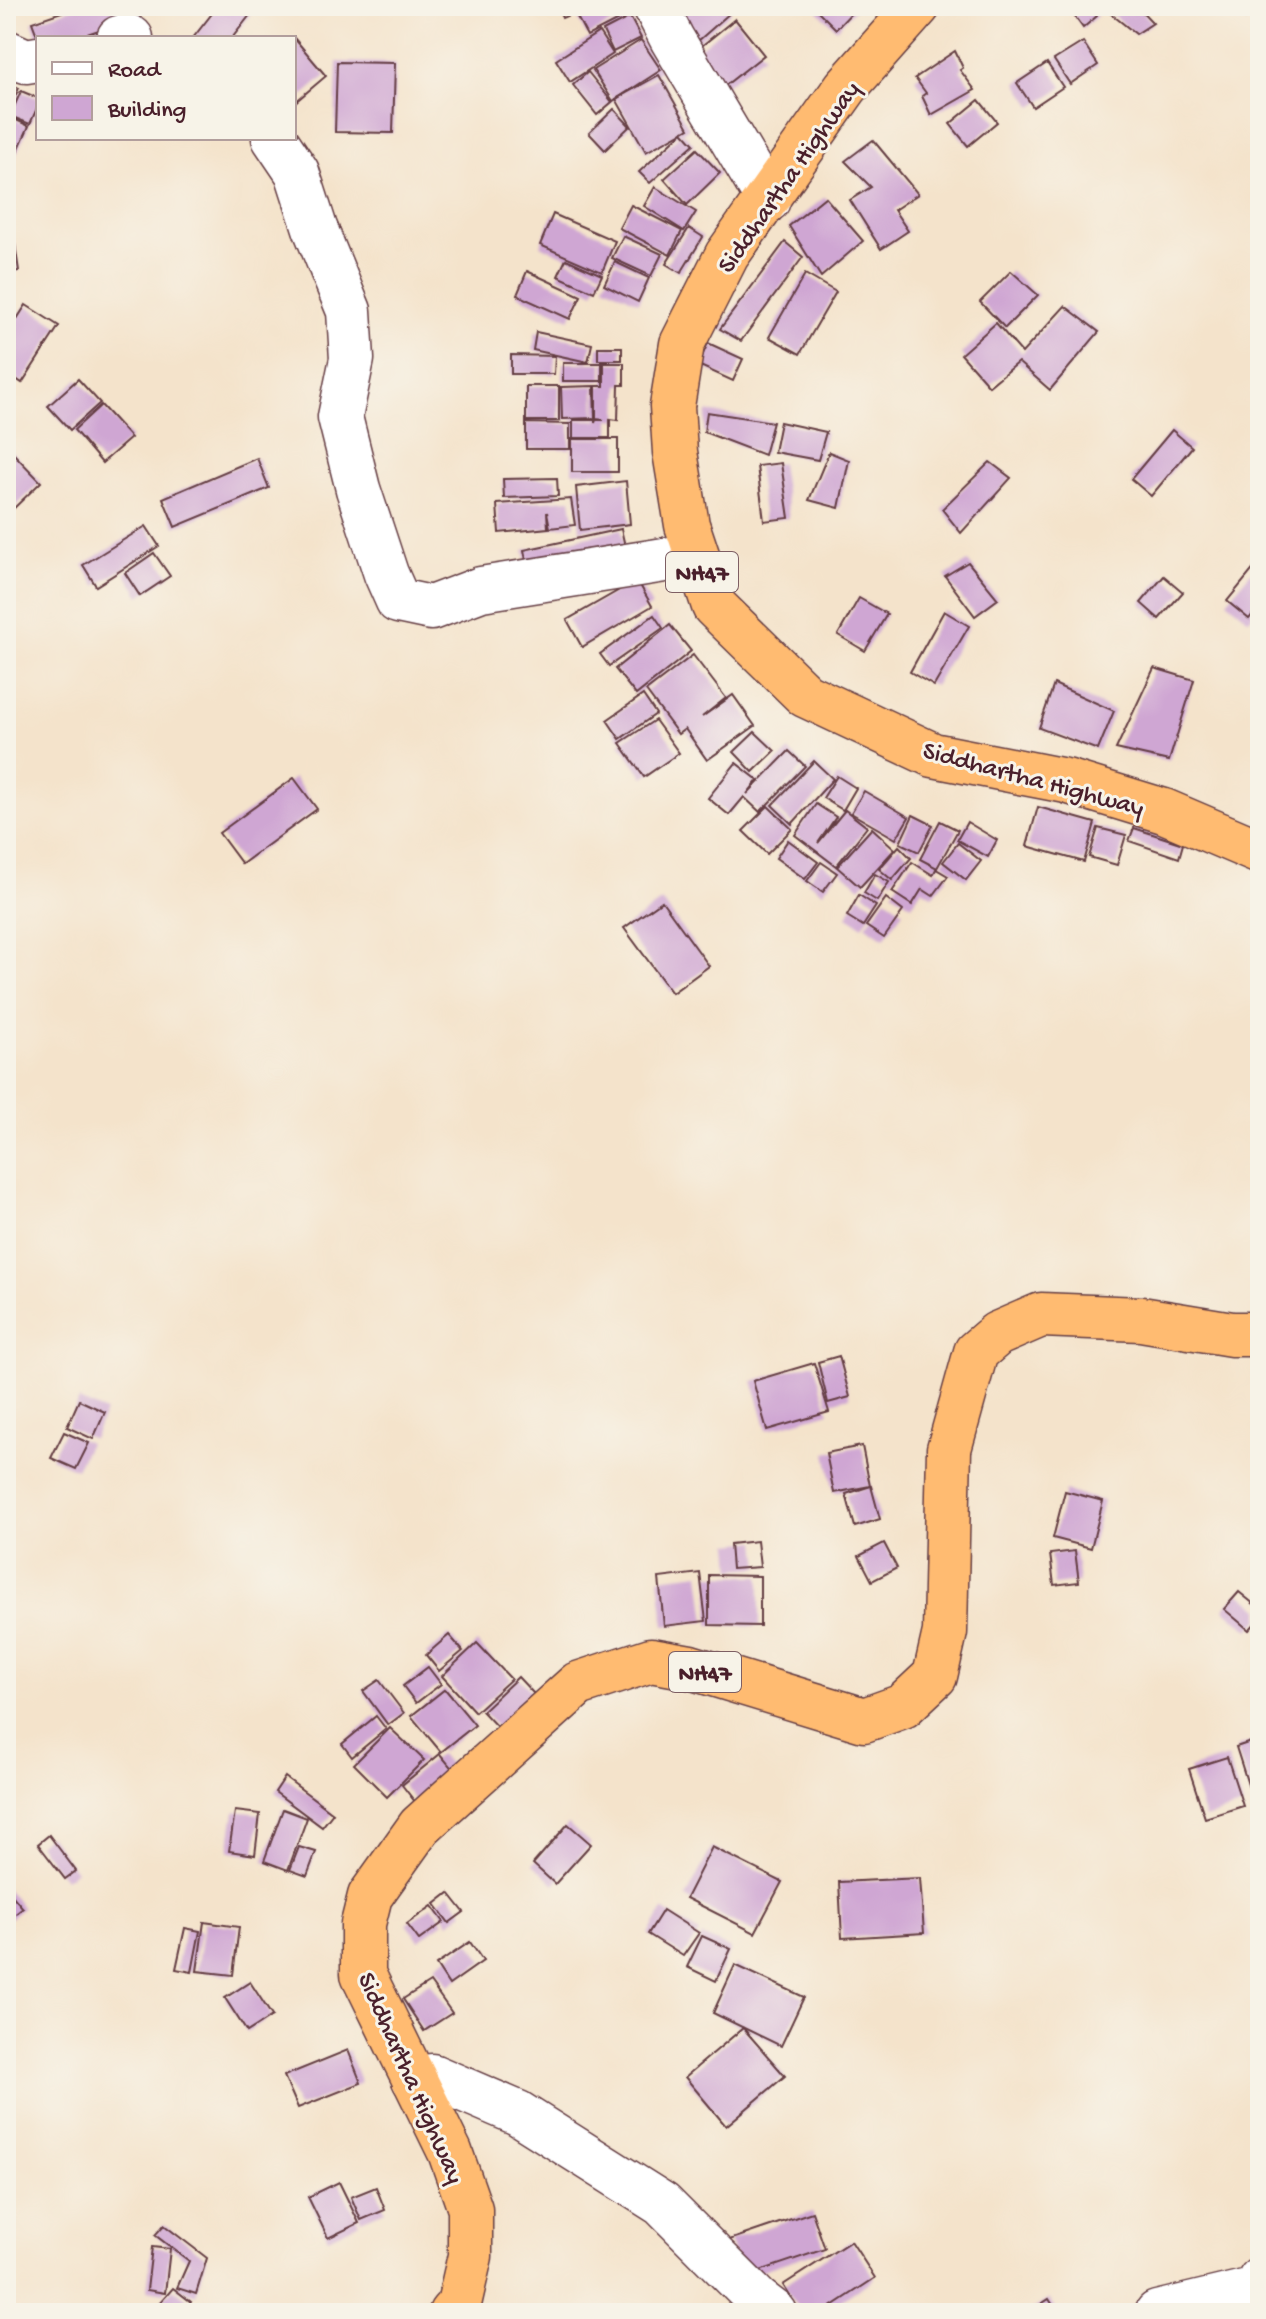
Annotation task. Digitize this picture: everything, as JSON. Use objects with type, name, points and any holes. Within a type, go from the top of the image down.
[{"type":"highway","name":"Siddhartha Highway","points":[[918,6],[846,87],[727,255],[682,344],[672,406],[675,452],[687,525],[714,606],[805,695],[933,755],[1066,781],[1164,811],[1260,852]]},
{"type":"highway","name":"Siddhartha Highway","points":[[451,2313],[459,2304],[470,2256],[470,2209],[450,2152],[363,1974],[363,1924],[370,1896],[420,1826],[578,1684],[651,1660],[690,1667],[864,1720],[903,1706],[935,1676],[945,1632],[949,1449],[976,1352],[997,1334],[1041,1315],[1141,1319],[1232,1334],[1260,1334]]},
{"type":"street","points":[[655,6],[768,200]]},
{"type":"street","points":[[6,52],[26,61],[36,59]]},
{"type":"street","points":[[275,140],[297,172],[315,228],[349,311],[352,359],[340,417],[358,489],[398,601],[431,608],[481,589],[696,555]]},
{"type":"street","points":[[414,2079],[432,2076],[518,2113],[662,2204],[758,2300],[775,2313]]},
{"type":"street","points":[[1157,2313],[1257,2289],[1260,2280]]},
{"type":"building","points":[[79,6],[118,6],[123,22],[81,36],[37,36],[32,22]]},
{"type":"building","points":[[218,6],[257,6],[234,36],[195,36]]},
{"type":"building","points":[[557,6],[590,6],[562,18]]},
{"type":"building","points":[[598,6],[626,6],[630,14],[587,36],[577,17]]},
{"type":"building","points":[[689,6],[725,6],[731,12],[698,41],[676,17]]},
{"type":"building","points":[[813,6],[858,6],[836,29]]},
{"type":"building","points":[[1067,6],[1091,6],[1097,16],[1083,28]]},
{"type":"building","points":[[1119,6],[1137,6],[1153,23],[1136,34],[1110,13]]},
{"type":"building","points":[[1237,6],[1260,6],[1260,11],[1246,19]]},
{"type":"building","points":[[630,17],[641,38],[613,52],[603,31]]},
{"type":"building","points":[[735,19],[764,55],[722,88],[693,53]]},
{"type":"building","points":[[599,32],[613,54],[570,82],[556,60]]},
{"type":"building","points":[[296,40],[326,76],[296,101]]},
{"type":"building","points":[[641,40],[661,70],[613,101],[593,70]]},
{"type":"building","points":[[1083,42],[1098,65],[1070,84],[1054,60]]},
{"type":"building","points":[[955,51],[963,68],[960,70],[975,90],[931,115],[922,96],[926,93],[915,78]]},
{"type":"building","points":[[337,62],[395,63],[393,133],[335,132]]},
{"type":"building","points":[[1047,63],[1063,87],[1033,107],[1017,83]]},
{"type":"building","points":[[588,72],[612,102],[597,115],[573,85]]},
{"type":"building","points":[[659,75],[689,128],[646,152],[616,99]]},
{"type":"building","points":[[6,82],[19,88],[6,115]]},
{"type":"building","points":[[21,91],[36,97],[36,110],[30,124],[10,116]]},
{"type":"building","points":[[979,100],[997,122],[968,146],[950,124]]},
{"type":"building","points":[[614,109],[630,126],[605,150],[589,133]]},
{"type":"building","points":[[10,117],[29,126],[6,177],[6,127]]},
{"type":"building","points":[[683,132],[694,144],[650,183],[639,172]]},
{"type":"building","points":[[873,140],[918,194],[894,210],[908,231],[881,249],[850,200],[871,187],[845,161]]},
{"type":"building","points":[[697,149],[720,173],[687,205],[664,179]]},
{"type":"building","points":[[655,187],[696,212],[684,231],[644,206]]},
{"type":"building","points":[[825,197],[863,241],[821,277],[789,226]]},
{"type":"building","points":[[631,205],[682,231],[670,255],[619,228]]},
{"type":"building","points":[[553,214],[615,241],[602,272],[540,245]]},
{"type":"building","points":[[689,228],[703,237],[681,273],[666,264]]},
{"type":"building","points":[[623,236],[662,254],[651,276],[612,258]]},
{"type":"building","points":[[785,242],[803,257],[741,341],[720,329]]},
{"type":"building","points":[[15,244],[19,271],[6,273],[6,245]]},
{"type":"building","points":[[566,259],[602,275],[594,292],[558,276]]},
{"type":"building","points":[[615,262],[649,278],[638,302],[604,285]]},
{"type":"building","points":[[527,271],[581,296],[570,319],[517,295]]},
{"type":"building","points":[[1011,271],[1038,295],[1005,328],[980,302]]},
{"type":"building","points":[[805,274],[836,292],[800,354],[769,337]]},
{"type":"building","points":[[26,305],[59,326],[22,383],[6,372],[6,336]]},
{"type":"building","points":[[1065,306],[1099,332],[1050,390],[1018,362],[989,386],[961,354],[996,323],[1022,353]]},
{"type":"building","points":[[536,332],[592,344],[588,362],[533,350]]},
{"type":"building","points":[[708,343],[743,359],[733,381],[698,365]]},
{"type":"building","points":[[598,347],[622,347],[622,360],[598,360]]},
{"type":"building","points":[[511,355],[555,356],[554,374],[511,374]]},
{"type":"building","points":[[563,363],[602,363],[602,381],[563,381]]},
{"type":"building","points":[[604,363],[624,363],[624,385],[619,385],[618,420],[610,419],[610,438],[573,438],[573,420],[595,420],[595,423],[596,420],[604,420],[596,419],[596,386],[604,386]]},
{"type":"building","points":[[78,379],[100,403],[70,430],[48,406]]},
{"type":"building","points":[[526,386],[559,386],[559,421],[526,421]]},
{"type":"building","points":[[594,386],[595,418],[562,419],[561,387]]},
{"type":"building","points":[[101,405],[131,438],[102,463],[74,430]]},
{"type":"building","points":[[707,412],[773,422],[764,455],[704,432]]},
{"type":"building","points":[[780,422],[826,432],[818,460],[774,452]]},
{"type":"building","points":[[526,423],[570,424],[570,449],[526,449]]},
{"type":"building","points":[[1172,430],[1192,447],[1151,496],[1131,479]]},
{"type":"building","points":[[572,439],[618,439],[618,472],[572,472]]},
{"type":"building","points":[[9,449],[41,482],[10,512],[6,507],[6,452]]},
{"type":"building","points":[[829,452],[849,460],[839,508],[809,500]]},
{"type":"building","points":[[257,458],[269,488],[175,527],[163,498]]},
{"type":"building","points":[[990,462],[1011,478],[961,533],[942,509]]},
{"type":"building","points":[[781,463],[789,518],[764,521],[757,466]]},
{"type":"building","points":[[557,478],[558,496],[504,498],[503,479]]},
{"type":"building","points":[[626,481],[630,524],[580,530],[576,487]]},
{"type":"building","points":[[571,499],[575,525],[550,528],[547,512],[548,528],[499,533],[497,504]]},
{"type":"building","points":[[146,526],[159,546],[96,586],[83,565]]},
{"type":"building","points":[[621,529],[627,555],[529,575],[524,550]]},
{"type":"building","points":[[154,553],[170,576],[140,596],[125,573]]},
{"type":"building","points":[[1260,561],[1260,605],[1249,619],[1227,601]]},
{"type":"building","points":[[968,562],[998,599],[975,616],[945,576]]},
{"type":"building","points":[[1164,576],[1183,592],[1159,619],[1141,603]]},
{"type":"building","points":[[637,580],[652,606],[582,647],[567,620]]},
{"type":"building","points":[[859,598],[887,614],[865,651],[838,635]]},
{"type":"building","points":[[944,611],[969,626],[934,686],[910,672]]},
{"type":"building","points":[[654,615],[663,628],[609,666],[600,654]]},
{"type":"building","points":[[670,625],[691,651],[636,695],[615,669]]},
{"type":"building","points":[[693,655],[726,698],[702,717],[733,695],[755,726],[707,760],[685,729],[678,734],[646,691]]},
{"type":"building","points":[[1154,668],[1194,680],[1169,761],[1116,749]]},
{"type":"building","points":[[1054,684],[1114,711],[1098,750],[1039,728]]},
{"type":"building","points":[[643,695],[656,714],[620,739],[607,720]]},
{"type":"building","points":[[655,720],[679,753],[644,777],[620,743]]},
{"type":"building","points":[[755,732],[775,751],[753,772],[734,752]]},
{"type":"building","points":[[789,751],[805,766],[760,812],[744,797],[729,815],[708,798],[736,763],[758,780],[747,794]]},
{"type":"building","points":[[814,761],[833,779],[792,824],[772,805]]},
{"type":"building","points":[[837,776],[856,788],[843,810],[823,798]]},
{"type":"building","points":[[294,778],[317,809],[242,864],[219,833]]},
{"type":"building","points":[[864,791],[909,817],[896,839],[851,813]]},
{"type":"building","points":[[816,804],[836,817],[818,843],[845,810],[867,827],[836,866],[795,835]]},
{"type":"building","points":[[768,806],[792,829],[767,854],[743,831]]},
{"type":"building","points":[[1038,807],[1095,823],[1084,862],[1027,846]]},
{"type":"building","points":[[913,815],[933,825],[919,852],[900,843]]},
{"type":"building","points":[[940,821],[958,830],[937,868],[920,859]]},
{"type":"building","points":[[967,822],[997,840],[988,857],[957,840]]},
{"type":"building","points":[[872,828],[895,849],[860,887],[837,867]]},
{"type":"building","points":[[1098,828],[1126,835],[1117,865],[1089,857]]},
{"type":"building","points":[[1134,828],[1183,844],[1179,858],[1129,841]]},
{"type":"building","points":[[788,840],[818,862],[805,879],[776,858]]},
{"type":"building","points":[[958,843],[981,861],[966,880],[943,862]]},
{"type":"building","points":[[899,846],[911,858],[892,880],[879,869]]},
{"type":"building","points":[[821,862],[837,873],[823,892],[807,881]]},
{"type":"building","points":[[912,862],[933,875],[936,869],[948,876],[933,896],[922,889],[912,905],[892,892]]},
{"type":"building","points":[[875,874],[889,882],[877,901],[864,893]]},
{"type":"building","points":[[859,895],[876,906],[863,926],[847,916]]},
{"type":"building","points":[[886,898],[903,911],[884,938],[866,926]]},
{"type":"building","points":[[662,901],[709,966],[672,993],[624,928]]},
{"type":"building","points":[[839,1356],[850,1397],[828,1403],[818,1362]]},
{"type":"building","points":[[814,1363],[829,1412],[767,1430],[753,1381]]},
{"type":"building","points":[[79,1400],[105,1412],[93,1439],[67,1427]]},
{"type":"building","points":[[64,1432],[89,1443],[76,1469],[51,1458]]},
{"type":"building","points":[[862,1446],[870,1486],[834,1493],[826,1453]]},
{"type":"building","points":[[871,1486],[880,1519],[855,1527],[846,1494]]},
{"type":"building","points":[[1065,1491],[1103,1501],[1091,1548],[1053,1538]]},
{"type":"building","points":[[757,1541],[760,1567],[732,1569],[730,1544]]},
{"type":"building","points":[[884,1543],[897,1568],[872,1581],[859,1556]]},
{"type":"building","points":[[1075,1551],[1079,1582],[1054,1585],[1050,1554]]},
{"type":"building","points":[[700,1573],[706,1621],[664,1626],[659,1578]]},
{"type":"building","points":[[709,1575],[760,1576],[760,1626],[709,1625]]},
{"type":"building","points":[[1239,1592],[1260,1609],[1260,1618],[1249,1630],[1224,1609]]},
{"type":"building","points":[[449,1635],[463,1651],[439,1671],[426,1655]]},
{"type":"building","points":[[477,1643],[511,1679],[475,1712],[442,1676]]},
{"type":"building","points":[[428,1667],[441,1684],[416,1703],[403,1686]]},
{"type":"building","points":[[518,1677],[534,1694],[498,1728],[482,1711]]},
{"type":"building","points":[[379,1680],[404,1713],[388,1725],[363,1691]]},
{"type":"building","points":[[445,1689],[475,1725],[441,1752],[411,1716]]},
{"type":"building","points":[[376,1716],[386,1729],[352,1757],[342,1744]]},
{"type":"building","points":[[390,1728],[424,1760],[387,1797],[354,1764]]},
{"type":"building","points":[[1260,1739],[1260,1788],[1250,1791],[1236,1747]]},
{"type":"building","points":[[440,1754],[455,1772],[416,1803],[402,1785]]},
{"type":"building","points":[[1227,1757],[1243,1806],[1205,1818],[1189,1769]]},
{"type":"building","points":[[285,1777],[333,1813],[322,1827],[275,1792]]},
{"type":"building","points":[[283,1809],[307,1818],[288,1870],[264,1861]]},
{"type":"building","points":[[235,1811],[260,1814],[255,1855],[229,1851]]},
{"type":"building","points":[[568,1824],[591,1844],[555,1884],[533,1864]]},
{"type":"building","points":[[49,1835],[76,1871],[65,1879],[38,1844]]},
{"type":"building","points":[[299,1847],[316,1852],[307,1876],[290,1870]]},
{"type":"building","points":[[712,1847],[782,1882],[755,1933],[686,1898]]},
{"type":"building","points":[[920,1878],[924,1933],[842,1938],[839,1882]]},
{"type":"building","points":[[6,1888],[23,1908],[9,1919],[6,1916]]},
{"type":"building","points":[[449,1893],[464,1912],[449,1923],[435,1904]]},
{"type":"building","points":[[432,1906],[444,1922],[419,1940],[407,1924]]},
{"type":"building","points":[[663,1910],[699,1933],[683,1956],[648,1934]]},
{"type":"building","points":[[204,1922],[239,1927],[233,1975],[197,1971]]},
{"type":"building","points":[[185,1928],[200,1931],[192,1972],[176,1969]]},
{"type":"building","points":[[702,1936],[731,1949],[716,1981],[687,1967]]},
{"type":"building","points":[[470,1942],[483,1961],[449,1985],[436,1965]]},
{"type":"building","points":[[735,1965],[804,1997],[781,2046],[713,2013]]},
{"type":"building","points":[[250,1982],[272,2016],[247,2032],[225,1998]]},
{"type":"building","points":[[430,1982],[452,2013],[424,2031],[403,1999]]},
{"type":"building","points":[[743,2028],[785,2076],[726,2126],[685,2077]]},
{"type":"building","points":[[348,2050],[361,2083],[298,2108],[284,2076]]},
{"type":"building","points":[[339,2182],[359,2223],[328,2238],[308,2197]]},
{"type":"building","points":[[376,2187],[385,2210],[361,2220],[351,2197]]},
{"type":"building","points":[[812,2212],[825,2249],[742,2277],[729,2240]]},
{"type":"building","points":[[164,2225],[207,2258],[196,2294],[177,2288],[189,2261],[155,2235]]},
{"type":"building","points":[[851,2241],[875,2278],[822,2313],[801,2313],[783,2285]]},
{"type":"building","points":[[152,2247],[170,2249],[165,2293],[147,2290]]},
{"type":"building","points":[[173,2288],[191,2302],[182,2313],[151,2313]]},
{"type":"building","points":[[1049,2299],[1058,2313],[1034,2313],[1032,2310]]}]
